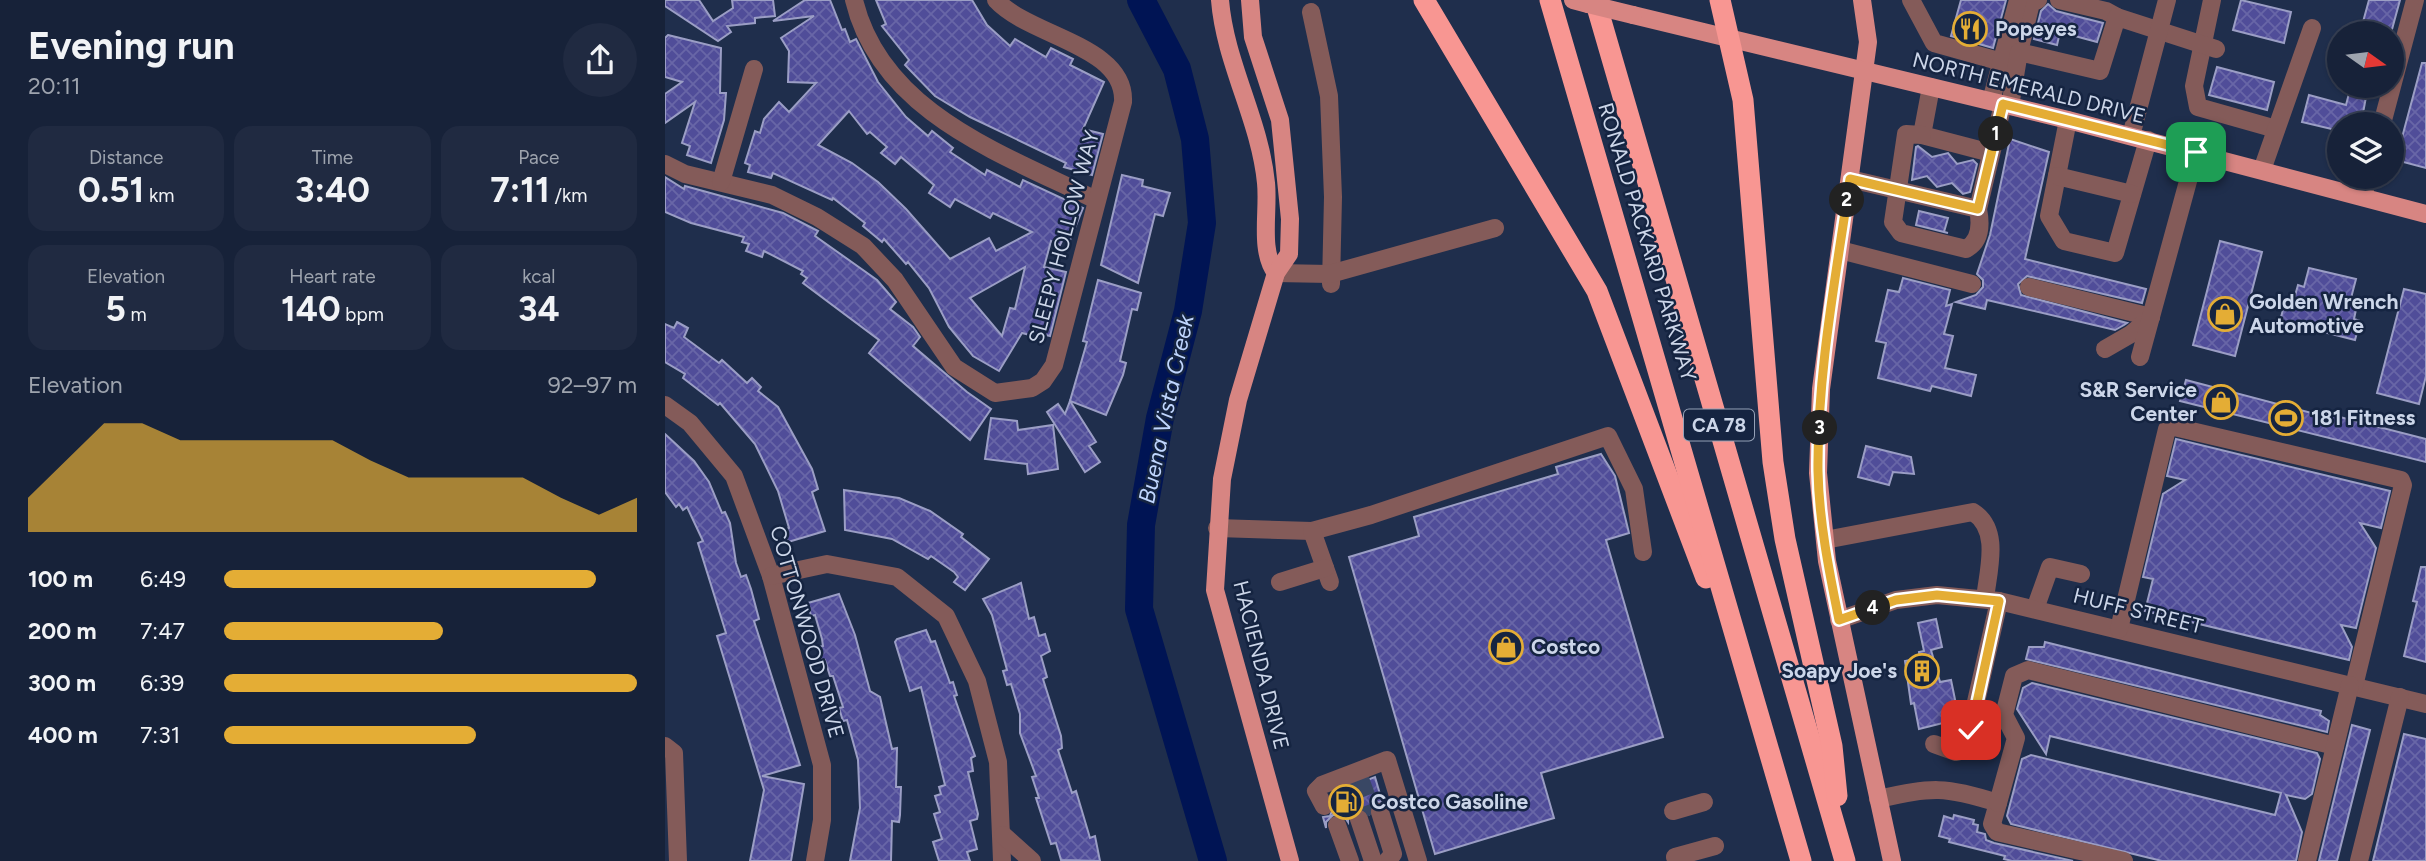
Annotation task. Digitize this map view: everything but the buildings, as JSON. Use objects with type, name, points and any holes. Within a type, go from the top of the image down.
[{"type":"highway","points":[[1424,0],[1597,291],[1760,722]]},
{"type":"highway","name":"RONALD PACKARD PARKWAY","points":[[1550,0],[1801,861]]},
{"type":"highway","name":"RONALD PACKARD PARKWAY","points":[[1595,0],[1844,856]]},
{"type":"highway","points":[[1720,0],[1743,100],[1773,462],[1785,539],[1832,746],[1844,856]]},
{"type":"main road","points":[[1220,0],[1228,50],[1252,122],[1266,181],[1268,262],[1276,273]]},
{"type":"main road","name":"HACIENDA DRIVE","points":[[1250,0],[1253,37],[1280,120],[1289,254],[1276,273],[1238,397],[1222,479],[1217,528],[1216,590],[1290,861]]},
{"type":"main road","name":"NORTH EMERALD DRIVE","points":[[1573,0],[2196,152],[2426,214]]},
{"type":"main road","points":[[1862,0],[1868,42],[1821,389],[1818,473],[1825,540],[1839,620],[1892,861]]},
{"type":"street","points":[[854,0],[873,52],[913,99],[959,132],[1096,200]]},
{"type":"street","name":"SLEEPY HOLLOW WAY","points":[[665,164],[685,174],[772,195],[817,216],[863,246],[895,280],[954,367],[995,393],[1032,388],[1043,381],[1054,365],[1123,102],[1123,87],[1120,78],[1104,60],[1020,19],[996,0]]},
{"type":"street","points":[[1911,0],[1934,43],[2002,62]]},
{"type":"street","points":[[2001,104],[2002,62],[2018,0]]},
{"type":"street","points":[[1991,153],[1922,135],[1906,134],[1893,222],[1901,233],[1966,249],[1973,245],[1981,226],[1978,209],[1991,153],[2001,104],[2019,52],[2031,3],[2038,0]]},
{"type":"street","points":[[2059,0],[2106,11],[2159,32],[2208,47]]},
{"type":"street","points":[[2068,120],[2049,216],[2064,241],[2115,253],[2132,194],[2159,32],[2167,0]]},
{"type":"street","points":[[2212,0],[2208,47],[2194,86],[2198,107],[2276,129]]},
{"type":"street","points":[[2385,112],[2415,0]]},
{"type":"street","points":[[1311,12],[1329,96],[1333,197],[1331,279]]},
{"type":"street","points":[[2019,52],[2100,71],[2117,17]]},
{"type":"street","points":[[2262,170],[2312,28]]},
{"type":"street","points":[[721,183],[754,69]]},
{"type":"street","points":[[1922,135],[1931,87]]},
{"type":"street","points":[[2140,357],[2196,152]]},
{"type":"street","points":[[2057,176],[2132,194]]},
{"type":"street","points":[[1850,179],[1978,209]]},
{"type":"street","points":[[2363,197],[2365,189]]},
{"type":"street","points":[[1276,273],[1331,279],[1495,228]]},
{"type":"street","points":[[1840,250],[1972,285]]},
{"type":"street","points":[[2029,287],[2151,317]]},
{"type":"street","points":[[2105,349],[2131,334],[2151,317]]},
{"type":"street","name":"COTTONWOOD DRIVE","points":[[665,405],[690,423],[734,476],[771,576],[822,765],[822,820],[815,861]]},
{"type":"street","points":[[2119,629],[2167,429],[2171,425],[2401,480],[2403,485],[2307,861]]},
{"type":"street","points":[[1217,528],[1312,531],[1371,515],[1608,436],[1635,489],[1643,552]]},
{"type":"street","points":[[1825,540],[1973,512],[1984,519],[1991,531],[1992,600],[1965,750],[1956,752],[1934,744]]},
{"type":"street","points":[[1280,582],[1327,575],[1312,531]]},
{"type":"street","points":[[771,576],[827,564],[897,577],[946,616],[977,681],[998,762],[1002,861]]},
{"type":"street","points":[[2035,609],[2050,567],[2081,574]]},
{"type":"street","name":"HUFF STREET","points":[[1839,620],[1896,600],[1937,595],[1992,600],[2426,705]]},
{"type":"street","points":[[2124,861],[1997,832],[1992,824],[2015,738],[2004,715],[2014,676],[2028,670],[2335,746]]},
{"type":"street","points":[[2359,861],[2400,697]]},
{"type":"street","points":[[665,746],[674,753],[678,861]]},
{"type":"street","points":[[1327,805],[1348,779],[1387,760],[1418,861]]},
{"type":"street","points":[[1878,799],[1941,788],[1998,803]]},
{"type":"street","points":[[1673,811],[1705,802]]},
{"type":"street","points":[[1355,820],[1387,861]]},
{"type":"street","points":[[1341,861],[1355,820]]},
{"type":"street","points":[[1350,861],[1355,820]]},
{"type":"street","points":[[1355,820],[1365,861]]},
{"type":"street","points":[[1355,820],[1373,861]]},
{"type":"street","points":[[1003,835],[1032,861]]},
{"type":"street","points":[[1675,857],[1715,846]]},
{"type":"waterway","name":"Buena Vista Creek","points":[[1141,0],[1177,69],[1195,139],[1202,223],[1188,311],[1160,418],[1141,525],[1139,609],[1213,861]]},
{"type":"tunnel","points":[[1360,779],[1373,814]]},
{"type":"tunnel","points":[[1346,783],[1359,819]]},
{"type":"place","name":"Popeyes","points":[[1970,29]]},
{"type":"place","name":"Golden Wrench Automotive","points":[[2225,314]]},
{"type":"place","name":"S&R Service Center","points":[[2221,402]]},
{"type":"place","name":"181 Fitness","points":[[2286,418]]},
{"type":"place","name":"Costco","points":[[1506,647]]},
{"type":"place","name":"Soapy Joe's","points":[[1922,671]]},
{"type":"place","name":"Costco Gasoline","points":[[1346,802]]},
{"type":"route","points":[[1971,730],[1999,601],[1937,595],[1896,600],[1839,620],[1827,561],[1818,473],[1821,389],[1850,179],[1978,209],[2003,104],[2196,152]]}]
